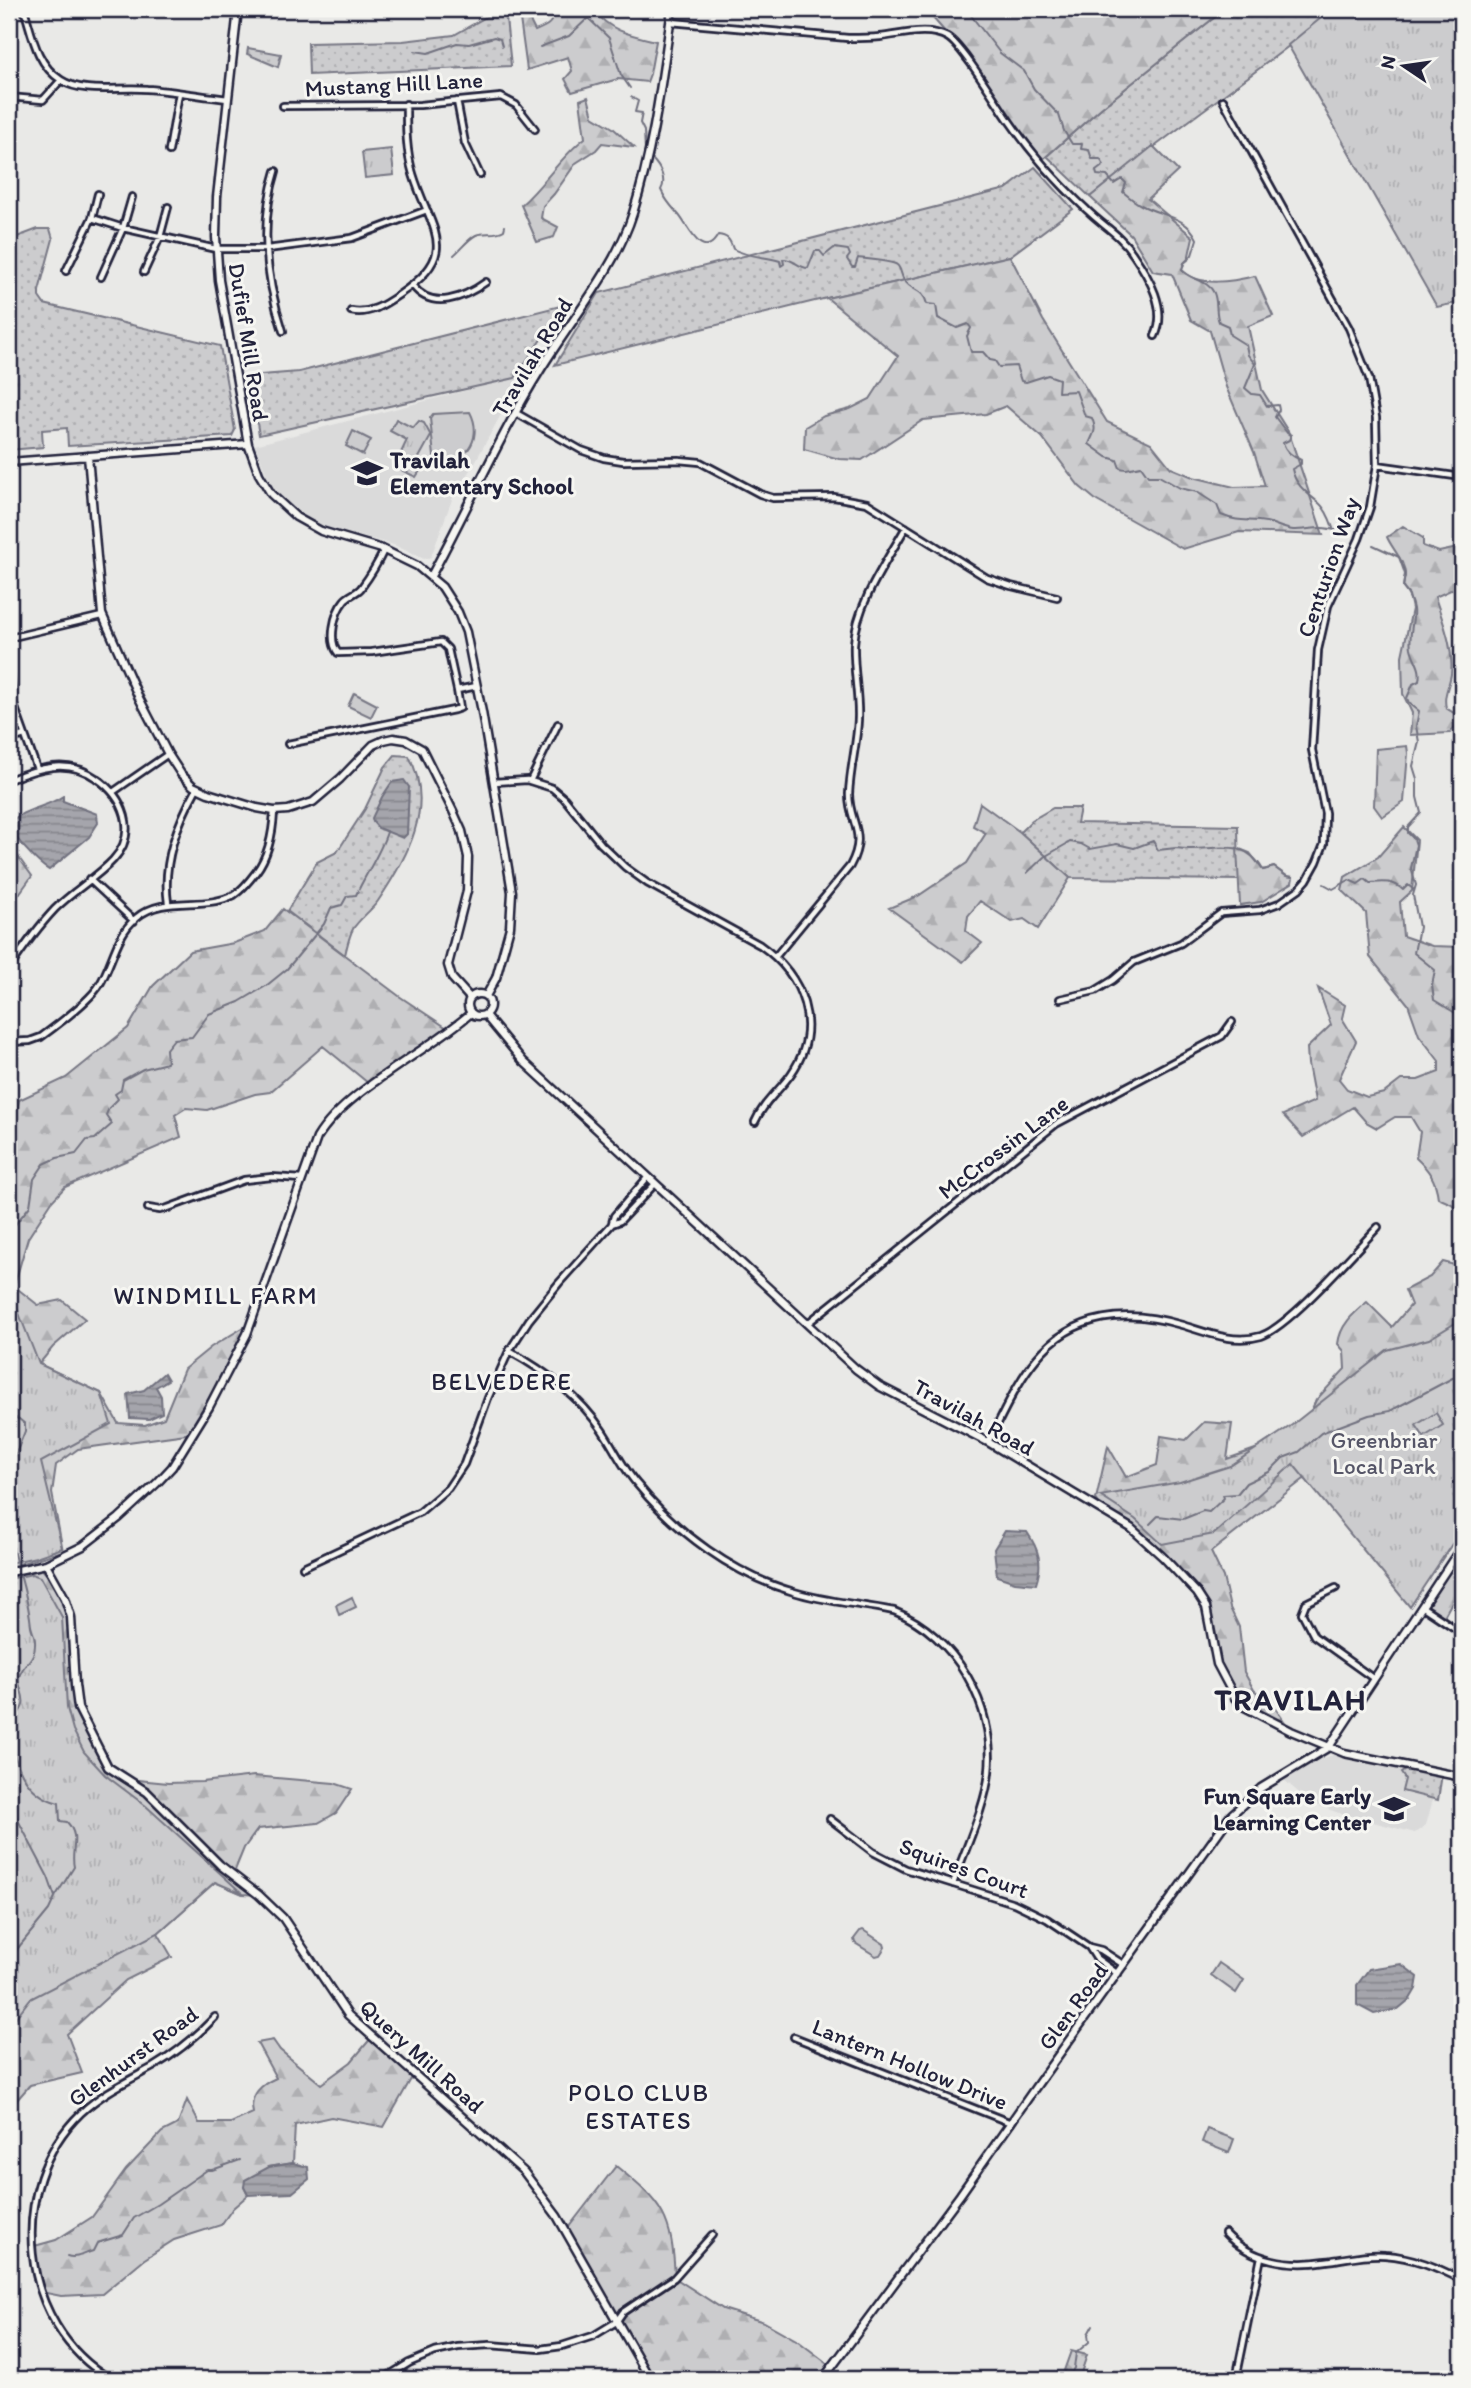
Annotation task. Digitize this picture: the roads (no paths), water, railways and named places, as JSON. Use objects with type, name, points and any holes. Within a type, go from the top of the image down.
[{"type":"street","points":[[24,9],[37,52],[45,65],[61,80],[87,87],[146,88],[228,99]]},
{"type":"street","name":"Dufief Mill Road","points":[[237,9],[217,197],[216,249],[228,336],[248,444],[258,474],[271,494],[296,517],[321,531],[384,550],[431,576]]},
{"type":"street","name":"Travilah Road","points":[[431,576],[541,369],[588,299],[622,241],[633,215],[651,145],[672,9]]},
{"type":"street","points":[[670,22],[848,38],[876,38],[922,31],[947,37],[962,53],[1010,124],[1034,154],[1133,254],[1149,282],[1159,308],[1161,325],[1155,337]]},
{"type":"street","points":[[9,97],[43,100],[61,80]]},
{"type":"street","points":[[169,151],[179,93]]},
{"type":"street","name":"Mustang Hill Lane","points":[[283,106],[406,104],[506,98],[516,105],[535,129]]},
{"type":"street","name":"Centurion Way","points":[[1060,999],[1095,991],[1134,962],[1181,943],[1221,913],[1271,907],[1298,889],[1314,871],[1321,853],[1325,824],[1312,750],[1318,650],[1328,606],[1364,524],[1377,465],[1373,398],[1358,347],[1223,100]]},
{"type":"street","points":[[457,101],[465,143],[481,175]]},
{"type":"street","points":[[351,311],[370,311],[413,286],[433,264],[437,249],[435,233],[408,155],[406,104]]},
{"type":"street","points":[[276,171],[265,214],[273,299],[283,331]]},
{"type":"street","points":[[66,271],[92,218],[98,194]]},
{"type":"street","points":[[101,277],[123,228],[132,197]]},
{"type":"street","points":[[144,272],[160,237],[168,207]]},
{"type":"street","points":[[92,218],[123,228],[216,249],[267,249],[352,238],[427,210]]},
{"type":"street","points":[[413,286],[419,294],[435,301],[472,292],[486,282]]},
{"type":"street","points":[[516,413],[581,450],[604,458],[623,461],[700,462],[760,494],[773,498],[852,499],[867,503],[987,578],[1057,597]]},
{"type":"street","points":[[9,462],[248,444]]},
{"type":"street","points":[[88,456],[102,616],[139,698],[168,754],[186,780],[197,788],[257,808],[274,811],[299,808],[313,802],[373,745],[393,738],[406,740],[422,749],[462,831],[468,857],[467,891],[448,965],[452,978],[470,998]]},
{"type":"street","points":[[1377,465],[1462,477]]},
{"type":"street","points":[[776,956],[850,866],[857,853],[858,835],[849,802],[858,716],[854,674],[855,641],[859,620],[876,579],[906,527]]},
{"type":"street","points":[[288,744],[460,708],[448,649],[440,642],[372,652],[338,653],[334,649],[332,643],[338,610],[345,598],[354,595],[364,584],[384,550]]},
{"type":"street","points":[[431,576],[451,600],[466,632],[510,871],[510,927],[496,978],[486,996]]},
{"type":"street","points":[[9,638],[102,616]]},
{"type":"street","points":[[9,664],[15,705],[37,769]]},
{"type":"street","points":[[457,690],[477,687]]},
{"type":"street","points":[[530,781],[558,724]]},
{"type":"street","points":[[9,740],[24,735]]},
{"type":"street","points":[[113,792],[168,754]]},
{"type":"street","points":[[9,780],[52,766],[76,768],[91,774],[113,792],[124,811],[128,826],[124,842],[114,859],[53,911],[9,969]]},
{"type":"street","points":[[494,782],[543,783],[564,798],[601,844],[625,867],[644,881],[776,956],[789,970],[804,999],[804,1046],[792,1073],[760,1111],[755,1122]]},
{"type":"street","points":[[169,904],[166,882],[170,852],[183,814],[197,788]]},
{"type":"street","points":[[9,1042],[21,1043],[40,1037],[98,987],[118,943],[134,921],[169,904],[218,900],[234,894],[261,864],[270,844],[274,811]]},
{"type":"street","points":[[89,879],[134,921]]},
{"type":"street","points":[[479,993],[486,996],[491,1005],[485,1015],[477,1016],[471,1013],[468,1005],[470,998],[479,993]]},
{"type":"street","points":[[11,1572],[46,1564],[83,1546],[158,1483],[183,1451],[247,1334],[317,1138],[334,1115],[471,1013]]},
{"type":"street","name":"Travilah Road","points":[[485,1015],[523,1061],[856,1369],[879,1386],[988,1442],[1118,1519],[1164,1557],[1197,1593],[1206,1607],[1217,1664],[1235,1698],[1253,1712],[1329,1747],[1462,1777]]},
{"type":"street","name":"McCrossin Lane","points":[[808,1323],[1056,1124],[1223,1036],[1232,1022]]},
{"type":"street","points":[[148,1208],[168,1208],[244,1180],[272,1177],[302,1179]]},
{"type":"street","points":[[612,1224],[614,1216],[647,1178]]},
{"type":"street","points":[[303,1567],[420,1512],[448,1488],[464,1464],[488,1398],[509,1351],[529,1320],[612,1224],[620,1221],[654,1185]]},
{"type":"street","points":[[988,1442],[1036,1360],[1053,1342],[1072,1329],[1100,1319],[1131,1315],[1163,1319],[1227,1338],[1258,1337],[1274,1330],[1290,1317],[1378,1227]]},
{"type":"street","points":[[509,1351],[549,1375],[581,1403],[636,1483],[670,1519],[719,1556],[759,1579],[792,1592],[894,1611],[918,1622],[951,1652],[976,1693],[985,1723],[990,1755],[985,1792],[953,1884]]},
{"type":"street","name":"Glen Road","points":[[823,2379],[1012,2124],[1042,2078],[1231,1815],[1261,1788],[1329,1747],[1462,1546]]},
{"type":"street","name":"Query Mill Road","points":[[46,1564],[65,1598],[71,1617],[78,1708],[108,1767],[147,1792],[220,1865],[259,1895],[283,1918],[348,2015],[524,2172],[556,2216],[650,2379]]},
{"type":"street","points":[[1336,1588],[1307,1603],[1302,1612],[1314,1636],[1375,1679]]},
{"type":"street","points":[[1423,1607],[1462,1633]]},
{"type":"street","name":"Squires Court","points":[[830,1819],[889,1861],[919,1874],[1028,1909],[1124,1965]]},
{"type":"street","name":"Squires Court","points":[[1089,1947],[1096,1958],[1118,1974]]},
{"type":"street","name":"Glenhurst Road","points":[[111,2379],[84,2359],[68,2341],[58,2328],[41,2292],[34,2270],[31,2241],[33,2206],[38,2185],[54,2147],[82,2112],[116,2087],[169,2056],[215,2017]]},
{"type":"street","name":"Lantern Hollow Drive","points":[[794,2037],[1012,2124]]},
{"type":"street","points":[[1226,2233],[1238,2247],[1278,2261],[1325,2262],[1360,2255],[1384,2255],[1425,2263],[1462,2280]]},
{"type":"street","points":[[383,2379],[409,2363],[435,2352],[477,2345],[540,2349],[562,2346],[593,2336],[674,2278],[712,2235]]},
{"type":"street","points":[[1236,2379],[1261,2257]]},
{"type":"waterway","points":[[585,9],[588,18],[609,38],[621,75],[630,88]]},
{"type":"waterway","points":[[966,9],[1000,53],[1024,71],[1034,89],[1059,115],[1072,144],[1082,144],[1081,149],[1089,150],[1092,159],[1100,159],[1104,165],[1096,171],[1097,175],[1107,176],[1114,184],[1122,179],[1126,183],[1123,192],[1132,199],[1180,221],[1193,231],[1197,239],[1192,255],[1184,263],[1182,270],[1211,289],[1219,322],[1228,326],[1230,335],[1246,345],[1248,355],[1255,364],[1245,388],[1252,394],[1260,395],[1267,406],[1278,405],[1279,410],[1275,417],[1291,435],[1289,440],[1283,443],[1284,446],[1301,460],[1301,464],[1292,469],[1296,480],[1324,508],[1333,528]]},
{"type":"waterway","points":[[540,47],[569,36],[588,18]]},
{"type":"waterway","points":[[415,51],[428,53],[457,43],[469,44],[494,37],[500,39],[502,46]]},
{"type":"waterway","points":[[631,97],[638,101],[635,112],[642,113],[640,123],[644,131],[645,150]]},
{"type":"waterway","points":[[652,159],[662,174],[661,190],[665,197],[695,239],[701,243],[706,245],[712,243],[718,235],[724,236],[733,249],[744,254],[780,261],[781,266],[784,264],[783,259],[787,259],[808,268],[815,251],[820,251],[824,256],[834,248],[848,250],[850,255],[847,259],[852,267],[855,267],[858,258],[897,265],[910,287],[923,295],[927,304],[936,305],[938,318],[957,328],[968,324],[971,328],[967,336],[971,352],[983,352],[999,367],[1016,366],[1021,381],[1048,375],[1059,379],[1058,392],[1076,391],[1085,416],[1092,418],[1094,422],[1089,444],[1107,457],[1117,460],[1120,468],[1141,466],[1148,476],[1159,476],[1180,488],[1197,492],[1217,505],[1221,515],[1239,520],[1266,522],[1286,529],[1324,528],[1343,533]]},
{"type":"waterway","points":[[454,255],[476,235],[501,232],[505,226]]},
{"type":"waterway","points":[[1373,545],[1399,557],[1405,574],[1403,588],[1413,612],[1410,640],[1419,681],[1413,684],[1407,698],[1419,711],[1416,726],[1419,742],[1413,766],[1421,813],[1408,827],[1408,833],[1416,845],[1411,868],[1416,885],[1413,895],[1419,927],[1414,953],[1435,970],[1432,985],[1434,1000],[1462,1017]]},
{"type":"waterway","points":[[9,1232],[30,1206],[34,1179],[44,1164],[76,1154],[87,1140],[95,1139],[112,1124],[106,1115],[118,1099],[115,1094],[121,1090],[123,1080],[143,1069],[167,1063],[166,1049],[174,1039],[192,1037],[209,1014],[239,1002],[266,986],[287,969],[324,924],[331,908],[342,905],[347,896],[356,895],[387,832]]},
{"type":"waterway","points":[[1027,873],[1044,857],[1070,842],[1090,849],[1117,844],[1134,848],[1153,841],[1158,850],[1235,848],[1255,859],[1263,870],[1274,867],[1293,877]]},
{"type":"waterway","points":[[9,861],[13,858]]},
{"type":"waterway","points":[[1324,884],[1333,889],[1349,880],[1358,884],[1365,879],[1370,883],[1391,883],[1403,890],[1408,885],[1414,890]]},
{"type":"waterway","points":[[1150,1524],[1158,1516],[1183,1519],[1203,1511],[1209,1512],[1224,1498],[1223,1495],[1237,1494],[1246,1483],[1269,1472],[1283,1458],[1299,1452],[1321,1433],[1369,1415],[1390,1411],[1462,1373]]},
{"type":"waterway","points":[[9,1416],[25,1424],[25,1431],[9,1471]]},
{"type":"waterway","points":[[9,1536],[18,1568]]},
{"type":"waterway","points":[[9,1959],[49,1910],[74,1867],[73,1833],[67,1822],[60,1821],[59,1803],[47,1799],[29,1784],[17,1764],[14,1752],[11,1725],[24,1701],[19,1678],[35,1647],[20,1574]]},
{"type":"waterway","points":[[9,1803],[48,1877],[55,1897]]},
{"type":"waterway","points":[[67,2256],[83,2255],[93,2251],[97,2243],[123,2235],[134,2218],[207,2170],[240,2160]]},
{"type":"waterway","points":[[1068,2379],[1074,2368],[1076,2353],[1089,2342],[1088,2334],[1093,2325]]},
{"type":"place","name":"Travilah Elementary School","points":[[367,473]]},
{"type":"place","name":"Fun Square Early Learning Center","points":[[1394,1809]]},
{"type":"district","name":"WINDMILL FARM","points":[[216,1296]]},
{"type":"district","name":"BELVEDERE","points":[[502,1382]]},
{"type":"district","name":"TRAVILAH","points":[[1291,1700]]},
{"type":"district","name":"POLO CLUB ESTATES","points":[[639,2107]]},
{"type":"park label","name":"Greenbriar Local Park","points":[[1384,1453]]}]
